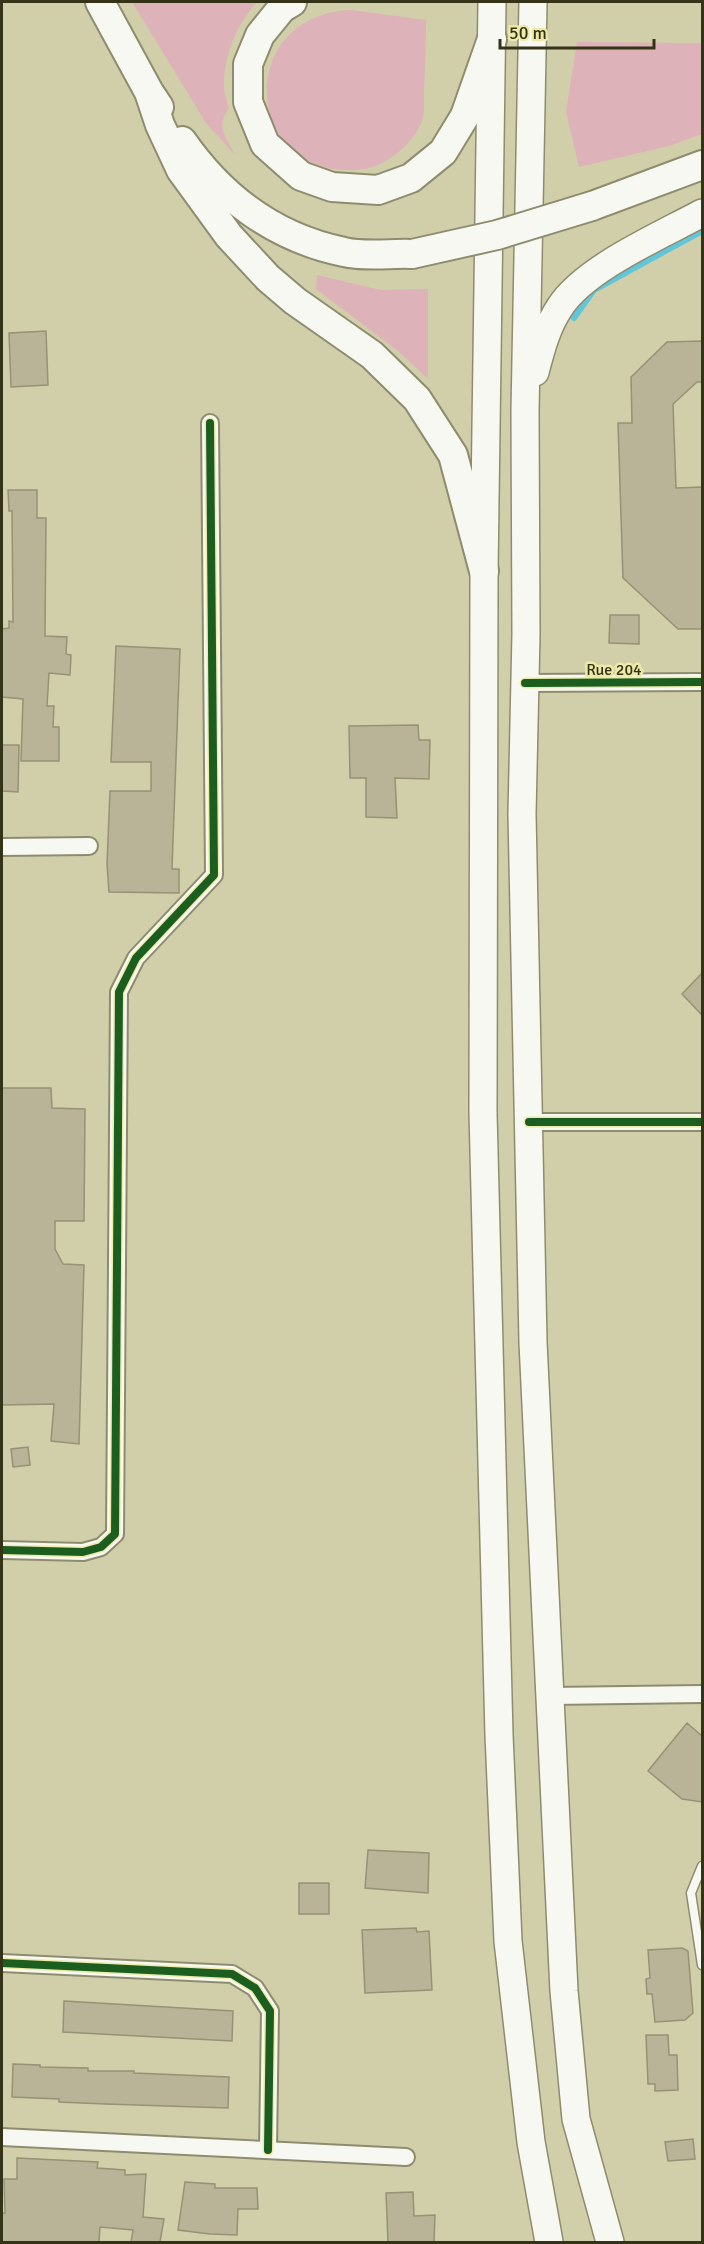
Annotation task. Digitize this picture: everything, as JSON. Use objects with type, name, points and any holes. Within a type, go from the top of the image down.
[{"type":"highway","points":[[100,2],[149,92],[189,151],[223,191],[246,210],[284,233],[345,253],[412,254],[497,235],[592,206],[702,165]]},
{"type":"highway","points":[[292,2],[282,8],[260,35],[248,64],[248,102],[265,144],[301,176],[332,187],[378,190],[411,178],[442,152],[465,116],[492,39]]},
{"type":"highway","points":[[149,92],[159,125],[181,170],[229,236],[268,278],[295,301],[372,355],[417,399],[453,454],[484,571]]},
{"type":"main road","points":[[492,2],[484,571],[483,1113],[499,1735],[508,1941],[531,2142],[549,2242]]},
{"type":"main road","points":[[533,2],[525,411],[525,683],[522,814],[533,1342],[564,1990],[576,2119],[610,2242]]},
{"type":"main road","points":[[525,411],[543,342],[560,306],[582,283],[609,264],[702,213]]},
{"type":"street","points":[[2,1550],[83,1552],[101,1547],[115,1534],[119,992],[136,958],[214,875],[210,423]]},
{"type":"street","name":"Rue 204","points":[[525,683],[702,682]]},
{"type":"street","points":[[2,847],[89,846]]},
{"type":"street","points":[[529,1122],[702,1122]]},
{"type":"street","points":[[551,1696],[702,1694]]},
{"type":"street","points":[[2,1963],[232,1974],[255,1988],[270,2011],[268,2150]]},
{"type":"street","points":[[2,2137],[406,2157]]},
{"type":"lane","points":[[702,1866],[691,1893],[702,1965]]},
{"type":"shaded area","points":[[132,2],[257,2],[243,20],[226,62],[224,88],[229,108],[222,126],[235,155],[206,123]]},
{"type":"shaded area","points":[[351,10],[426,20],[424,108],[419,128],[398,152],[373,167],[344,170],[333,169],[303,158],[282,138],[270,113],[267,85],[274,58],[290,34],[315,17]]},
{"type":"shaded area","points":[[577,42],[702,43],[702,134],[669,146],[579,167],[566,112]]},
{"type":"shaded area","points":[[317,275],[381,290],[428,289],[428,379],[398,351],[316,289]]},
{"type":"building","points":[[46,331],[48,385],[11,387],[9,333]]},
{"type":"building","points":[[702,341],[702,382],[697,382],[673,404],[676,488],[702,487],[702,629],[678,629],[623,578],[618,423],[632,423],[631,377],[667,342]]},
{"type":"building","points":[[8,490],[37,490],[37,518],[46,518],[45,636],[67,637],[66,654],[71,655],[70,675],[49,673],[47,706],[54,706],[53,727],[59,727],[59,761],[21,761],[23,699],[2,697],[2,629],[9,628],[9,621],[13,622],[12,511],[9,511]]},
{"type":"building","points":[[610,615],[639,615],[639,644],[609,643]]},
{"type":"building","points":[[116,646],[180,649],[172,869],[179,869],[179,893],[109,892],[107,864],[110,791],[151,791],[151,762],[111,762]]},
{"type":"building","points":[[418,725],[419,740],[430,740],[429,779],[395,778],[397,818],[366,817],[366,778],[350,778],[349,726]]},
{"type":"building","points":[[2,745],[19,745],[18,792],[2,791]]},
{"type":"building","points":[[702,973],[702,1015],[682,994]]},
{"type":"building","points":[[2,1088],[51,1088],[52,1108],[85,1109],[84,1221],[55,1221],[55,1249],[63,1264],[84,1265],[79,1444],[51,1441],[54,1404],[2,1405]]},
{"type":"building","points":[[28,1447],[30,1465],[13,1467],[11,1449]]},
{"type":"building","points":[[687,1723],[702,1736],[702,1802],[682,1799],[648,1771]]},
{"type":"building","points":[[368,1850],[429,1853],[428,1893],[365,1888]]},
{"type":"building","points":[[299,1883],[329,1883],[329,1914],[299,1914]]},
{"type":"building","points":[[416,1928],[417,1932],[429,1931],[432,1990],[365,1993],[362,1930]]},
{"type":"building","points":[[682,1948],[688,1951],[693,2013],[685,2020],[655,2022],[652,1994],[647,1994],[646,1979],[650,1978],[648,1950]]},
{"type":"building","points":[[64,2001],[233,2011],[232,2041],[63,2032]]},
{"type":"building","points":[[646,2035],[668,2035],[669,2055],[677,2055],[678,2090],[655,2091],[655,2084],[648,2084]]},
{"type":"building","points":[[13,2064],[88,2068],[88,2071],[134,2071],[134,2073],[229,2077],[228,2108],[59,2102],[59,2099],[12,2097]]},
{"type":"building","points":[[693,2139],[695,2159],[668,2161],[665,2142]]},
{"type":"building","points":[[17,2158],[98,2162],[97,2168],[125,2170],[125,2175],[146,2174],[143,2217],[164,2219],[160,2242],[131,2242],[133,2230],[100,2227],[99,2242],[2,2242],[2,2213],[5,2213],[4,2179],[17,2179]]},
{"type":"building","points":[[185,2182],[215,2184],[215,2188],[257,2188],[258,2209],[238,2209],[237,2235],[178,2230]]},
{"type":"building","points":[[413,2192],[414,2216],[435,2215],[434,2242],[388,2242],[386,2193]]},
{"type":"waterway","points":[[574,318],[594,290],[702,231]]},
{"type":"cycle path","points":[[2,1550],[83,1552],[101,1547],[115,1534],[119,992],[136,958],[214,875],[210,423]]},
{"type":"cycle path","points":[[525,683],[702,682]]},
{"type":"cycle path","points":[[529,1122],[702,1122]]},
{"type":"cycle path","points":[[2,1963],[232,1974],[255,1988],[270,2011],[268,2150]]}]
